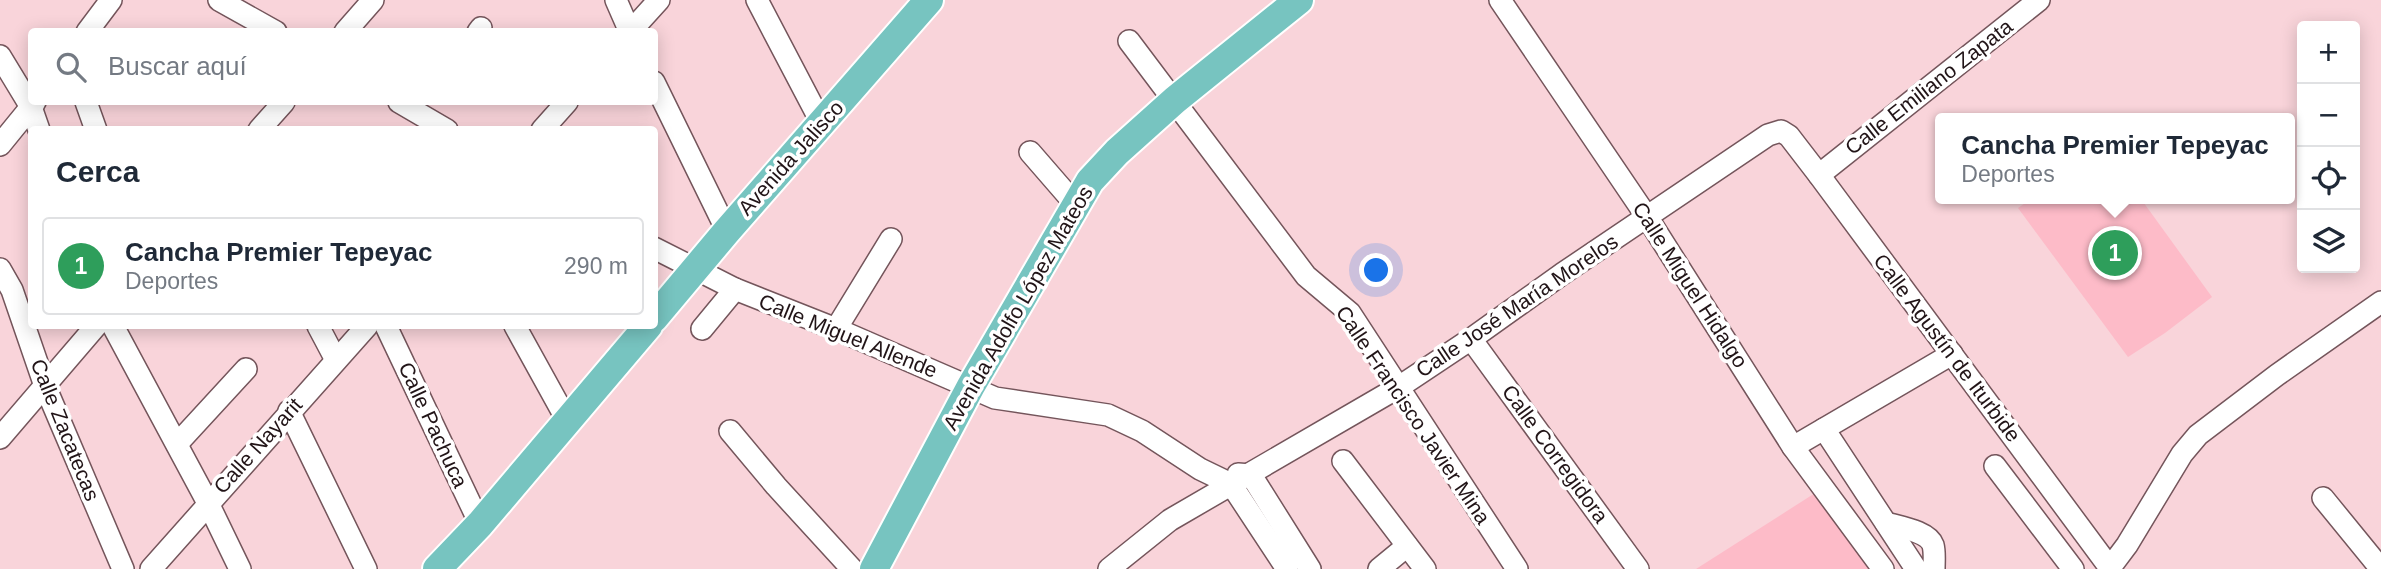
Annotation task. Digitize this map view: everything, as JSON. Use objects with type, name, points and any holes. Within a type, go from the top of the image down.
[{"type":"main road","name":"Avenida Jalisco","points":[[658,313],[929,0]]},
{"type":"main road","name":"Avenida Adolfo López Mateos","points":[[874,569],[971,387],[1090,181],[1117,152],[1175,100],[1299,0]]},
{"type":"main road","points":[[437,569],[480,524],[646,329]]},
{"type":"street","points":[[90,28],[111,0]]},
{"type":"street","points":[[219,0],[269,28]]},
{"type":"street","points":[[616,0],[628,28]]},
{"type":"street","points":[[634,28],[659,0]]},
{"type":"street","points":[[757,0],[822,124]]},
{"type":"street","name":"Calle Miguel Hidalgo","points":[[1500,0],[1647,217],[1793,447],[1883,569]]},
{"type":"street","points":[[348,28],[366,3]]},
{"type":"street","name":"Calle Emiliano Zapata","points":[[1819,175],[2025,4]]},
{"type":"street","name":"Calle Francisco Javier Mina","points":[[1129,41],[1306,276],[1350,313],[1517,569]]},
{"type":"street","points":[[0,55],[28,97]]},
{"type":"street","points":[[658,90],[727,231]]},
{"type":"street","points":[[0,145],[32,105]]},
{"type":"street","points":[[33,105],[38,126]]},
{"type":"street","points":[[87,105],[95,126]]},
{"type":"street","points":[[263,126],[281,105]]},
{"type":"street","points":[[408,105],[441,126]]},
{"type":"street","points":[[546,126],[564,105]]},
{"type":"street","name":"Calle José María Morelos","points":[[1109,569],[1170,520],[1399,387],[1768,135],[1781,131]]},
{"type":"street","name":"Calle Agustín de Iturbide","points":[[1781,131],[1789,136],[1819,175],[2110,568]]},
{"type":"street","points":[[1030,152],[1076,205]]},
{"type":"street","points":[[836,329],[891,239]]},
{"type":"street","name":"Calle Miguel Allende","points":[[658,250],[735,289],[836,329],[995,398],[1108,415],[1142,431],[1200,469],[1231,484]]},
{"type":"street","name":"Calle Zacatecas","points":[[0,269],[6,296],[122,569]]},
{"type":"street","points":[[702,329],[735,289]]},
{"type":"street","points":[[2110,568],[2182,454],[2198,435],[2381,302]]},
{"type":"street","points":[[0,438],[93,329]]},
{"type":"street","points":[[115,329],[208,503],[240,569]]},
{"type":"street","points":[[320,329],[336,360]]},
{"type":"street","name":"Calle Nayarit","points":[[151,569],[364,329]]},
{"type":"street","name":"Calle Pachuca","points":[[387,329],[480,524]]},
{"type":"street","points":[[517,329],[568,422]]},
{"type":"street","name":"Calle Corregidora","points":[[1471,339],[1638,569]]},
{"type":"street","points":[[1793,447],[1952,354]]},
{"type":"street","points":[[177,444],[246,369]]},
{"type":"street","points":[[289,411],[366,569]]},
{"type":"street","points":[[1824,429],[1916,569]]},
{"type":"street","points":[[730,431],[852,569]]},
{"type":"street","points":[[1343,461],[1425,569]]},
{"type":"street","points":[[1995,466],[2073,569]]},
{"type":"street","name":"Calle Miguel Allende","points":[[1200,469],[1251,475]]},
{"type":"street","points":[[1251,475],[1310,569]]},
{"type":"street","points":[[1231,484],[1287,569]]},
{"type":"street","points":[[2323,498],[2381,569]]},
{"type":"street","points":[[1886,523],[1924,535],[1931,540],[1934,548],[1934,569]]},
{"type":"street","points":[[1379,569],[1407,546]]},
{"type":"shaded area","points":[[2024,204],[2145,204],[2212,297],[2128,357],[2018,208]]},
{"type":"shaded area","points":[[1823,488],[1883,569],[1696,569]]},
{"type":"place","name":"Cancha Premier Tepeyac","points":[[2115,253]]}]
